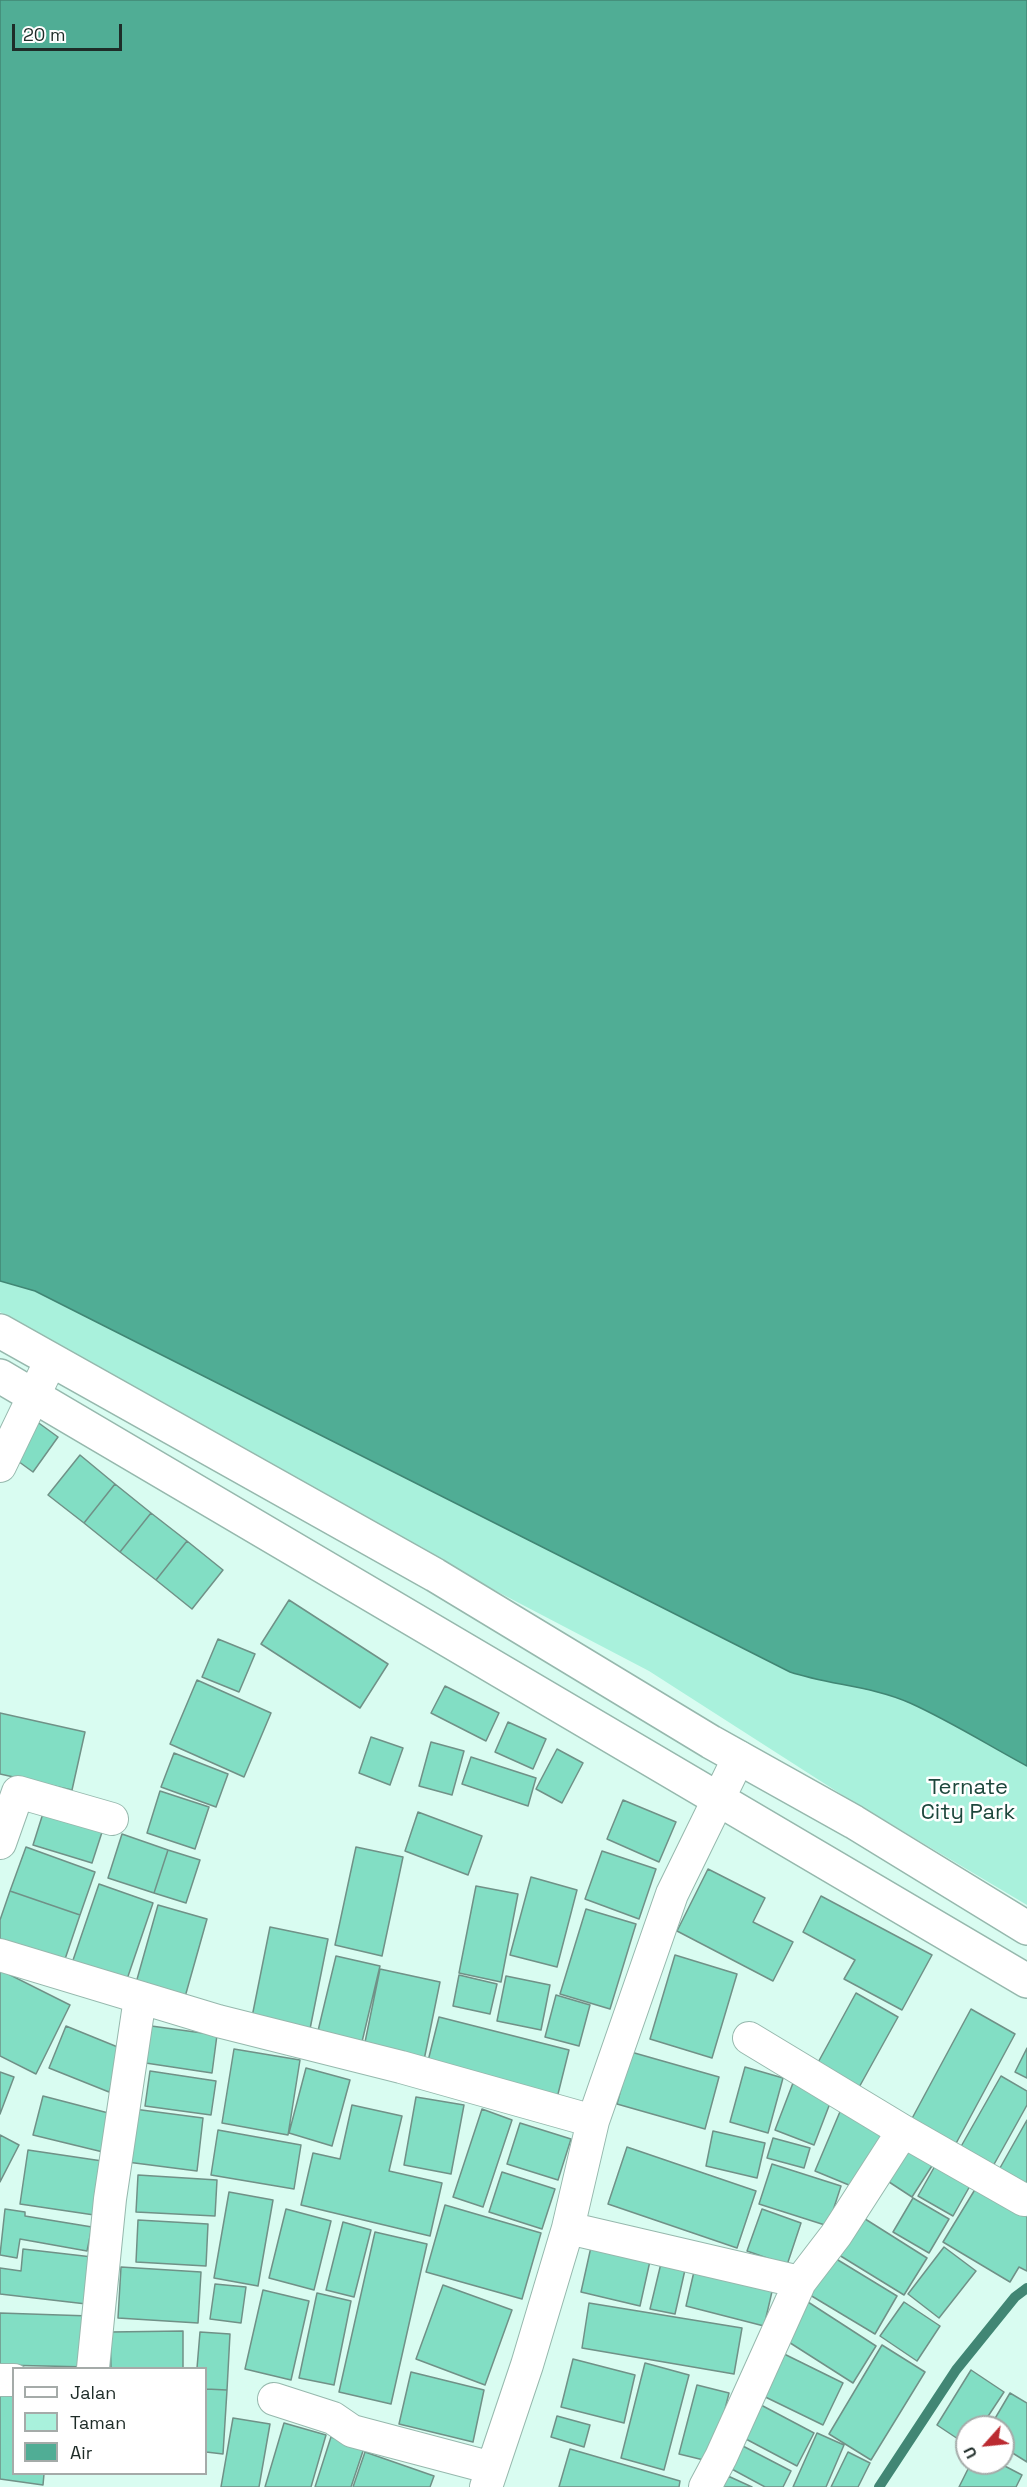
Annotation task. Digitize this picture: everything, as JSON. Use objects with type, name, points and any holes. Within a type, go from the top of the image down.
[{"type":"street","points":[[0,1331],[435,1575],[739,1757],[854,1822],[1027,1928]]},
{"type":"street","points":[[0,1466],[51,1360]]},
{"type":"street","points":[[0,1376],[1027,1982]]},
{"type":"street","points":[[274,2399],[333,2418],[352,2431],[489,2477],[527,2365],[568,2228],[593,2121],[672,1894],[739,1757]]},
{"type":"street","points":[[0,1843],[9,1789],[112,1819]]},
{"type":"street","points":[[0,1955],[218,2021],[401,2067],[593,2121]]},
{"type":"street","points":[[93,2367],[110,2199],[140,1998]]},
{"type":"street","points":[[749,2038],[903,2131],[1024,2200]]},
{"type":"street","points":[[705,2487],[721,2457],[800,2282],[836,2235],[903,2131]]},
{"type":"street","points":[[568,2228],[800,2282]]},
{"type":"green space","name":"Ternate City Park","points":[[0,1281],[35,1291],[790,1672],[896,1697],[954,1725],[1027,1766],[1027,1905],[847,1798],[649,1671],[475,1580],[0,1312]]},
{"type":"water","points":[[0,0],[1027,0],[1027,1766],[954,1725],[896,1697],[790,1672],[35,1291],[0,1281]]},
{"type":"building","points":[[36,1421],[58,1437],[33,1472],[11,1456]]},
{"type":"building","points":[[80,1455],[115,1484],[84,1523],[48,1495]]},
{"type":"building","points":[[115,1484],[151,1513],[120,1552],[84,1523]]},
{"type":"building","points":[[151,1513],[187,1541],[156,1580],[120,1552]]},
{"type":"building","points":[[187,1541],[223,1570],[192,1609],[156,1580]]},
{"type":"building","points":[[289,1600],[388,1664],[360,1708],[261,1644]]},
{"type":"building","points":[[218,1639],[255,1654],[239,1692],[202,1677]]},
{"type":"building","points":[[197,1680],[271,1713],[244,1777],[170,1744]]},
{"type":"building","points":[[445,1686],[499,1713],[486,1741],[431,1713]]},
{"type":"building","points":[[0,1713],[85,1732],[72,1790],[0,1774]]},
{"type":"building","points":[[508,1722],[546,1739],[533,1769],[495,1752]]},
{"type":"building","points":[[371,1737],[403,1748],[390,1785],[359,1773]]},
{"type":"building","points":[[431,1742],[464,1751],[452,1795],[419,1786]]},
{"type":"building","points":[[557,1749],[583,1763],[562,1803],[536,1789]]},
{"type":"building","points":[[174,1753],[228,1774],[216,1807],[161,1787]]},
{"type":"building","points":[[471,1757],[536,1778],[528,1806],[462,1784]]},
{"type":"building","points":[[160,1791],[209,1807],[195,1849],[147,1833]]},
{"type":"building","points":[[623,1800],[676,1822],[659,1862],[607,1839]]},
{"type":"building","points":[[45,1807],[104,1826],[92,1863],[33,1845]]},
{"type":"building","points":[[418,1812],[482,1836],[468,1875],[405,1851]]},
{"type":"building","points":[[122,1834],[168,1850],[154,1893],[108,1878]]},
{"type":"building","points":[[26,1847],[95,1872],[80,1915],[10,1891]]},
{"type":"building","points":[[356,1847],[403,1857],[382,1956],[335,1945]]},
{"type":"building","points":[[168,1850],[200,1860],[186,1903],[154,1893]]},
{"type":"building","points":[[602,1851],[656,1869],[639,1919],[585,1899]]},
{"type":"building","points":[[708,1869],[765,1898],[753,1922],[793,1942],[773,1981],[677,1931]]},
{"type":"building","points":[[531,1877],[577,1890],[557,1967],[510,1955]]},
{"type":"building","points":[[99,1884],[153,1903],[124,1988],[70,1969]]},
{"type":"building","points":[[476,1886],[518,1894],[501,1982],[459,1973]]},
{"type":"building","points":[[10,1891],[80,1915],[62,1968],[0,1946],[0,1920]]},
{"type":"building","points":[[821,1896],[932,1955],[902,2010],[844,1979],[855,1960],[803,1932]]},
{"type":"building","points":[[158,1905],[207,1919],[183,2004],[134,1990]]},
{"type":"building","points":[[586,1909],[636,1924],[610,2009],[560,1994]]},
{"type":"building","points":[[270,1927],[328,1939],[310,2029],[252,2017]]},
{"type":"building","points":[[675,1955],[737,1974],[712,2058],[650,2039]]},
{"type":"building","points":[[336,1956],[380,1966],[361,2046],[317,2035]]},
{"type":"building","points":[[380,1969],[440,1982],[424,2060],[364,2047]]},
{"type":"building","points":[[0,1970],[70,2005],[36,2074],[0,2056]]},
{"type":"building","points":[[459,1975],[497,1984],[490,2014],[453,2006]]},
{"type":"building","points":[[506,1976],[550,1985],[541,2030],[497,2021]]},
{"type":"building","points":[[856,1993],[898,2017],[857,2091],[815,2068]]},
{"type":"building","points":[[556,1995],[590,2005],[579,2046],[545,2037]]},
{"type":"building","points":[[971,2009],[1015,2034],[953,2149],[909,2124]]},
{"type":"building","points":[[439,2017],[569,2050],[556,2102],[426,2069]]},
{"type":"building","points":[[144,2025],[217,2035],[212,2073],[139,2062]]},
{"type":"building","points":[[66,2026],[125,2050],[109,2092],[49,2068]]},
{"type":"building","points":[[1027,2048],[1027,2078],[1015,2072]]},
{"type":"building","points":[[234,2049],[300,2060],[288,2135],[222,2123]]},
{"type":"building","points":[[631,2052],[719,2077],[705,2129],[617,2104]]},
{"type":"building","points":[[745,2067],[783,2078],[768,2133],[730,2122]]},
{"type":"building","points":[[306,2068],[350,2080],[332,2146],[289,2133]]},
{"type":"building","points":[[150,2071],[216,2081],[211,2115],[145,2106]]},
{"type":"building","points":[[0,2072],[14,2077],[0,2114]]},
{"type":"building","points":[[1001,2076],[1027,2091],[1027,2105],[992,2168],[959,2150]]},
{"type":"building","points":[[793,2083],[832,2098],[814,2145],[775,2130]]},
{"type":"building","points":[[43,2096],[116,2115],[107,2153],[33,2135]]},
{"type":"building","points":[[416,2097],[464,2105],[451,2174],[404,2165]]},
{"type":"building","points":[[352,2105],[402,2116],[389,2171],[442,2183],[430,2236],[301,2205],[313,2153],[340,2159]]},
{"type":"building","points":[[842,2107],[888,2127],[861,2190],[815,2171]]},
{"type":"building","points":[[134,2109],[203,2118],[197,2171],[127,2162]]},
{"type":"building","points":[[482,2109],[512,2120],[483,2207],[453,2197]]},
{"type":"building","points":[[1027,2120],[1027,2192],[996,2175]]},
{"type":"building","points":[[520,2123],[571,2139],[558,2180],[507,2164]]},
{"type":"building","points":[[218,2130],[301,2145],[294,2189],[211,2175]]},
{"type":"building","points":[[713,2131],[765,2143],[757,2178],[706,2166]]},
{"type":"building","points":[[0,2135],[19,2145],[0,2182]]},
{"type":"building","points":[[773,2138],[810,2148],[804,2168],[767,2158]]},
{"type":"building","points":[[908,2140],[937,2158],[912,2197],[883,2178]]},
{"type":"building","points":[[627,2147],[756,2191],[737,2248],[608,2204]]},
{"type":"building","points":[[28,2150],[109,2162],[101,2216],[20,2204]]},
{"type":"building","points":[[940,2157],[975,2177],[953,2216],[918,2196]]},
{"type":"building","points":[[772,2164],[841,2186],[828,2226],[759,2204]]},
{"type":"building","points":[[502,2172],[555,2189],[542,2229],[489,2212]]},
{"type":"building","points":[[138,2175],[217,2180],[215,2216],[136,2212]]},
{"type":"building","points":[[982,2178],[1027,2205],[1027,2271],[1019,2267],[1010,2282],[943,2242]]},
{"type":"building","points":[[229,2192],[273,2200],[258,2286],[214,2278]]},
{"type":"building","points":[[913,2198],[949,2219],[929,2253],[893,2232]]},
{"type":"building","points":[[445,2205],[541,2233],[522,2299],[426,2272]]},
{"type":"building","points":[[5,2209],[25,2212],[25,2216],[92,2227],[87,2251],[20,2239],[17,2258],[0,2255]]},
{"type":"building","points":[[286,2209],[331,2221],[314,2290],[269,2278]]},
{"type":"building","points":[[762,2209],[801,2223],[787,2265],[747,2251]]},
{"type":"building","points":[[862,2217],[927,2258],[904,2295],[839,2255]]},
{"type":"building","points":[[138,2220],[208,2224],[206,2266],[136,2262]]},
{"type":"building","points":[[343,2222],[371,2230],[354,2297],[326,2290]]},
{"type":"building","points":[[375,2232],[427,2244],[391,2404],[339,2392]]},
{"type":"building","points":[[593,2238],[652,2252],[640,2306],[581,2292]]},
{"type":"building","points":[[944,2247],[976,2271],[939,2318],[908,2294]]},
{"type":"building","points":[[23,2249],[101,2258],[95,2305],[0,2294],[0,2268],[21,2271]]},
{"type":"building","points":[[663,2255],[687,2261],[675,2314],[650,2309]]},
{"type":"building","points":[[833,2257],[897,2296],[875,2334],[810,2295]]},
{"type":"building","points":[[696,2263],[774,2283],[764,2326],[686,2306]]},
{"type":"building","points":[[121,2267],[201,2272],[198,2323],[118,2318]]},
{"type":"building","points":[[215,2284],[246,2287],[241,2323],[210,2319]]},
{"type":"building","points":[[443,2285],[512,2310],[485,2385],[416,2359]]},
{"type":"building","points":[[263,2290],[309,2301],[291,2380],[245,2369]]},
{"type":"building","points":[[317,2293],[351,2301],[334,2385],[299,2378]]},
{"type":"building","points":[[808,2302],[876,2346],[853,2383],[784,2339]]},
{"type":"building","points":[[904,2302],[940,2326],[917,2361],[880,2336]]},
{"type":"building","points":[[589,2303],[742,2328],[734,2374],[582,2348]]},
{"type":"building","points":[[0,2313],[90,2316],[89,2367],[0,2365]]},
{"type":"building","points":[[183,2331],[183,2367],[111,2367],[110,2332]]},
{"type":"building","points":[[200,2332],[230,2334],[227,2390],[207,2389],[207,2367],[197,2367]]},
{"type":"building","points":[[882,2345],[925,2372],[871,2460],[829,2434]]},
{"type":"building","points":[[774,2349],[843,2383],[823,2425],[753,2391]]},
{"type":"building","points":[[573,2359],[635,2375],[624,2423],[561,2407]]},
{"type":"building","points":[[645,2363],[689,2375],[664,2470],[621,2458]]},
{"type":"building","points":[[971,2370],[1004,2392],[989,2415],[955,2415],[955,2437],[937,2425]]},
{"type":"building","points":[[411,2372],[484,2390],[473,2442],[399,2424]]},
{"type":"building","points":[[697,2385],[729,2393],[712,2462],[679,2454]]},
{"type":"building","points":[[0,2388],[12,2390],[12,2475],[44,2475],[43,2485],[0,2479]]},
{"type":"building","points":[[207,2389],[227,2390],[223,2454],[207,2452]]},
{"type":"building","points":[[1010,2393],[1027,2403],[1027,2462],[1015,2454],[1015,2415],[997,2415]]},
{"type":"building","points":[[761,2405],[814,2433],[797,2466],[744,2438]]},
{"type":"building","points":[[557,2416],[590,2425],[584,2447],[551,2437]]},
{"type":"building","points":[[233,2418],[270,2424],[259,2487],[221,2487]]},
{"type":"building","points":[[284,2423],[326,2435],[311,2487],[265,2487]]},
{"type":"building","points":[[817,2433],[844,2445],[826,2487],[793,2487]]},
{"type":"building","points":[[331,2437],[364,2448],[351,2487],[315,2487]]},
{"type":"building","points":[[739,2444],[791,2471],[783,2487],[765,2487],[728,2467]]},
{"type":"building","points":[[570,2449],[680,2481],[679,2487],[559,2487]]},
{"type":"building","points":[[365,2452],[434,2476],[430,2487],[353,2487]]},
{"type":"building","points":[[848,2452],[870,2463],[858,2487],[831,2487]]},
{"type":"building","points":[[1015,2471],[1022,2475],[1016,2487],[959,2487],[965,2475],[1015,2475]]},
{"type":"building","points":[[728,2476],[752,2487],[723,2487]]},
{"type":"waterway","points":[[879,2487],[956,2370],[1015,2297],[1027,2288]]}]
